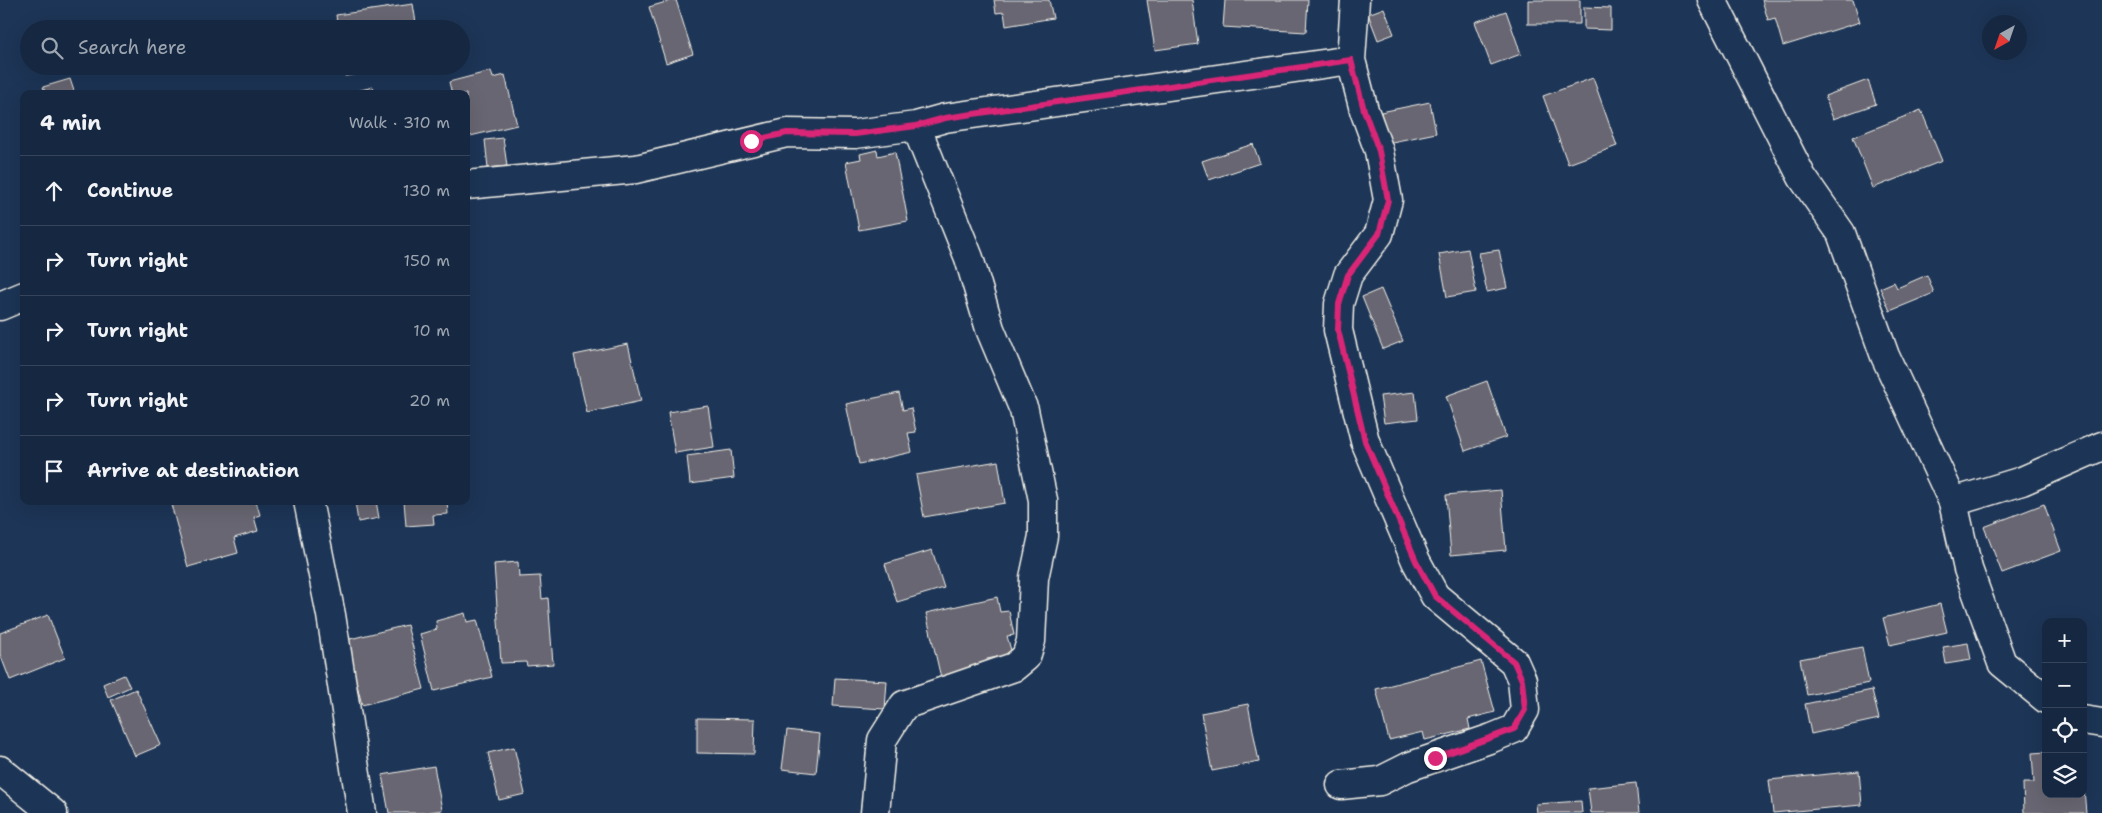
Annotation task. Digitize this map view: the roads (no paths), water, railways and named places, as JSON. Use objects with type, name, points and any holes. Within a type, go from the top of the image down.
[{"type":"street","points":[[1341,785],[1380,781],[1408,767],[1492,738],[1514,729],[1525,710],[1522,680],[1514,662],[1435,596],[1416,561],[1365,441],[1338,330],[1339,304],[1348,275],[1379,234],[1388,200],[1379,151],[1364,110],[1351,60],[1355,0]]},
{"type":"street","points":[[1712,0],[1802,177],[1841,233],[1885,356],[1953,502],[1968,569],[2002,663],[2042,697]]},
{"type":"street","points":[[470,185],[636,169],[787,133],[855,134],[916,126],[945,118],[1351,60]]},
{"type":"street","points":[[875,813],[882,740],[904,705],[1014,667],[1026,658],[1031,641],[1034,578],[1043,536],[1042,500],[1024,410],[990,329],[969,258],[916,126]]},
{"type":"street","points":[[0,306],[20,298]]},
{"type":"street","points":[[1953,502],[2022,481],[2102,446]]},
{"type":"street","points":[[309,505],[331,615],[362,813]]},
{"type":"street","points":[[2087,721],[2102,723]]},
{"type":"street","points":[[0,770],[53,813]]}]
